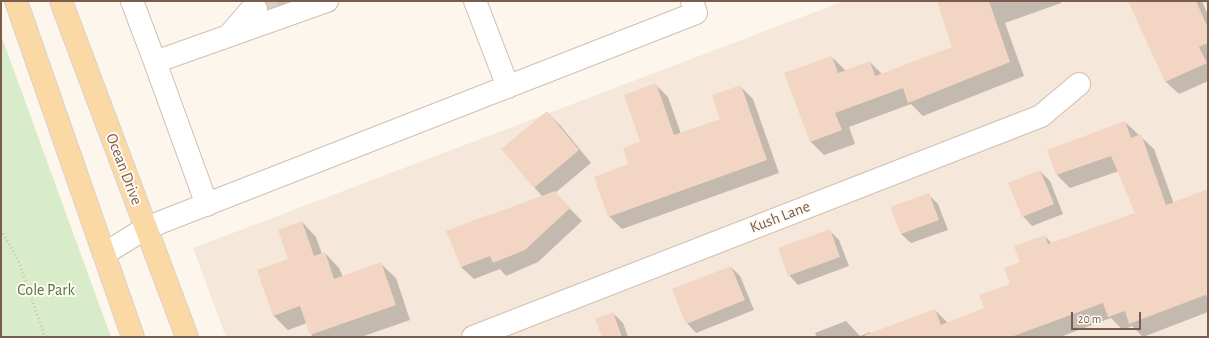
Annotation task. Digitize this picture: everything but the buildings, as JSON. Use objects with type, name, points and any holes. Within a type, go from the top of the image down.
[{"type":"main road","points":[[16,1],[133,337]]},
{"type":"main road","name":"Ocean Drive","points":[[61,1],[187,337]]},
{"type":"street","points":[[132,1],[207,205]]},
{"type":"street","points":[[155,62],[327,1]]},
{"type":"street","points":[[475,1],[508,87]]},
{"type":"street","points":[[104,254],[146,228],[696,13],[692,1]]},
{"type":"street","points":[[229,36],[250,11],[256,9]]},
{"type":"street","name":"Kush Lane","points":[[472,337],[1041,116],[1079,84]]},
{"type":"path","points":[[1,230],[18,260],[45,337]]},
{"type":"shaded area","points":[[844,1],[1208,1],[1208,337],[226,337],[193,248]]},
{"type":"green space","name":"Cole Park","points":[[1,35],[111,337],[1,337]]},
{"type":"tunnel","points":[[256,9],[278,1]]}]
